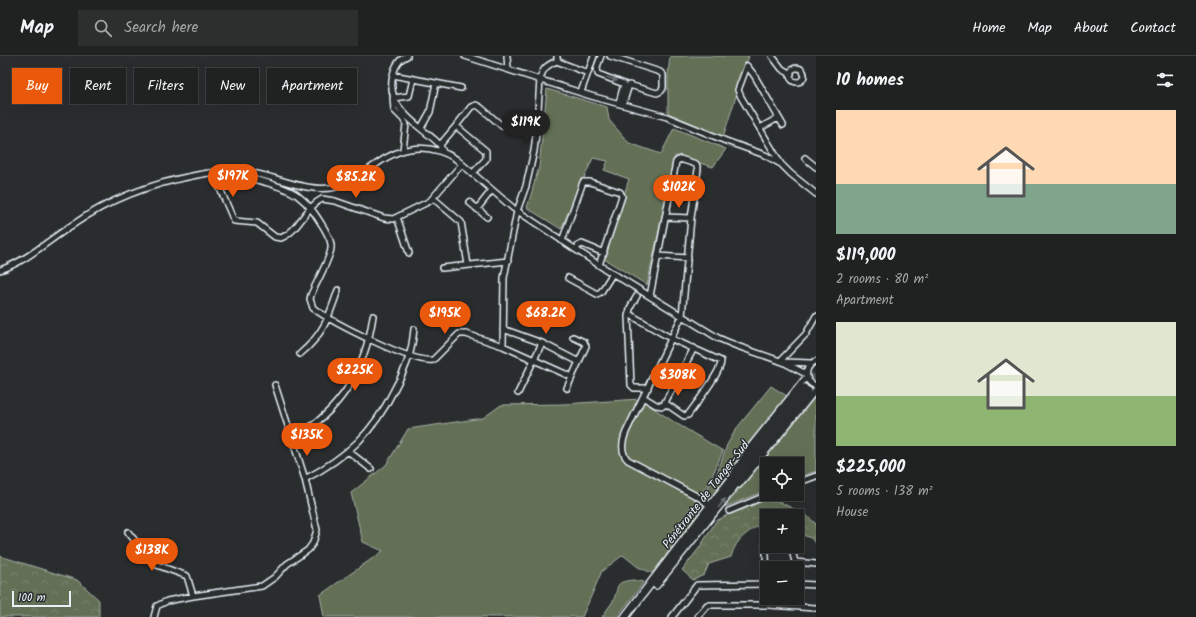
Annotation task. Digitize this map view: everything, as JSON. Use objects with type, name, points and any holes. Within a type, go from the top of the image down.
[{"type":"highway","name":"Pénétrante de Tanger-Sud","points":[[668,565],[727,490],[810,390]]},
{"type":"highway","name":"Pénétrante de Tanger-Sud","points":[[631,617],[710,506],[727,490]]},
{"type":"highway","name":"Pénétrante de Tanger-Sud","points":[[625,617],[654,584]]},
{"type":"street","points":[[403,150],[406,124],[394,110],[391,91],[396,65],[400,60],[407,56]]},
{"type":"street","points":[[465,56],[682,123],[765,155],[781,164]]},
{"type":"street","points":[[507,56],[508,69]]},
{"type":"street","points":[[581,92],[594,56]]},
{"type":"street","points":[[601,56],[597,70],[598,74],[624,84],[621,104]]},
{"type":"street","points":[[610,56],[660,72],[663,75],[663,88],[661,91],[657,93],[629,85],[621,104]]},
{"type":"street","points":[[772,56],[782,68],[791,74]]},
{"type":"street","points":[[503,346],[503,288],[517,211],[526,186],[534,151],[540,79],[542,72],[546,65],[557,58],[588,73]]},
{"type":"street","points":[[783,125],[754,75],[747,66],[739,86],[739,93],[753,119],[781,164],[816,194]]},
{"type":"street","points":[[393,75],[461,88]]},
{"type":"street","points":[[393,98],[409,96],[413,79]]},
{"type":"street","points":[[421,128],[430,112],[436,83]]},
{"type":"street","points":[[393,98],[400,109],[440,145],[443,152]]},
{"type":"street","points":[[440,145],[471,107],[476,105],[502,126]]},
{"type":"street","points":[[760,128],[778,118]]},
{"type":"street","points":[[456,126],[486,151],[486,159],[472,174]]},
{"type":"street","points":[[0,270],[19,261],[43,246],[74,223],[106,205],[140,190],[197,175],[230,171],[258,174],[304,187],[319,189],[331,188],[346,184],[386,157],[403,150],[420,148],[443,152],[456,159],[517,211],[599,265],[718,338],[781,362],[806,375],[810,382],[816,386]]},
{"type":"street","points":[[805,158],[816,167]]},
{"type":"street","points":[[650,296],[676,162],[680,159],[696,164],[697,166],[682,316],[625,436],[622,449],[624,456],[630,462],[702,499],[710,506]]},
{"type":"street","points":[[462,164],[432,198],[424,204],[393,219],[386,219],[324,198],[320,199],[311,208],[289,234],[284,237],[277,238],[257,223],[234,221],[218,184],[223,178],[228,177],[252,179],[289,191],[311,208],[329,238],[331,248],[310,299],[313,308],[329,318],[370,339],[409,356],[429,361],[433,360],[459,334],[466,334],[503,346],[572,377]]},
{"type":"street","points":[[562,241],[582,184],[585,181],[620,192],[622,196],[599,265]]},
{"type":"street","points":[[477,208],[492,190]]},
{"type":"street","points":[[432,198],[461,222],[468,265]]},
{"type":"street","points":[[469,202],[487,217]]},
{"type":"street","points":[[666,216],[692,218]]},
{"type":"street","points":[[397,217],[409,254]]},
{"type":"street","points":[[576,250],[578,246],[582,244],[604,253]]},
{"type":"street","points":[[658,256],[688,258]]},
{"type":"street","points":[[442,268],[508,261]]},
{"type":"street","points":[[568,278],[597,294],[601,292],[613,273]]},
{"type":"street","points":[[300,354],[308,348],[318,336],[329,318],[338,290]]},
{"type":"street","points":[[637,296],[628,314],[631,384],[634,388],[648,388]]},
{"type":"street","points":[[628,314],[672,339],[721,361],[722,365],[687,416],[684,416],[665,403]]},
{"type":"street","points":[[293,439],[330,412],[349,386],[370,339],[373,316]]},
{"type":"street","points":[[781,362],[806,334],[816,316]]},
{"type":"street","points":[[305,479],[330,465],[348,451],[368,432],[379,418],[398,383],[409,356],[414,329]]},
{"type":"street","points":[[504,329],[542,343],[579,362]]},
{"type":"street","points":[[567,388],[586,346],[584,342],[573,337]]},
{"type":"street","points":[[518,393],[542,343]]},
{"type":"street","points":[[643,397],[659,406],[663,406],[694,348]]},
{"type":"street","points":[[781,362],[813,362]]},
{"type":"street","points":[[727,490],[745,455],[806,375],[807,368],[813,362]]},
{"type":"street","points":[[154,617],[157,606],[161,603],[193,596],[262,586],[275,577],[287,564],[308,550],[315,538],[317,530],[305,479],[276,385]]},
{"type":"street","points":[[348,451],[370,469]]},
{"type":"street","points":[[804,480],[816,476]]},
{"type":"street","points":[[729,511],[760,498]]},
{"type":"street","points":[[128,532],[148,557],[157,565],[187,576],[193,596]]},
{"type":"street","points":[[793,553],[795,562],[816,564]]},
{"type":"street","points":[[672,617],[696,585],[760,584]]},
{"type":"street","points":[[804,584],[816,584]]},
{"type":"street","points":[[697,617],[707,605],[760,605]]},
{"type":"street","points":[[768,605],[816,608]]},
{"type":"green space","points":[[670,56],[749,56],[723,137],[668,113],[668,74]]},
{"type":"green space","points":[[547,89],[607,107],[609,120],[629,143],[661,154],[674,128],[726,149],[713,167],[675,156],[647,285],[604,259],[629,179],[604,170],[608,161],[593,158],[561,229],[527,208],[539,167]]},
{"type":"green space","points":[[771,386],[787,396],[700,512],[667,553],[664,559],[652,573],[638,567],[623,555],[602,571],[582,617],[324,617],[320,595],[383,551],[363,542],[351,493],[386,465],[408,429],[483,418],[501,405],[564,404],[640,399],[674,422],[723,451],[709,483],[666,541],[680,525],[716,476],[727,445],[736,429]]},
{"type":"green space","points":[[816,393],[816,471],[804,475],[804,457],[765,457]]},
{"type":"green space","points":[[760,463],[760,493],[725,507]]},
{"type":"green space","points":[[750,500],[780,502],[794,509],[760,509],[760,525],[744,535],[733,550],[731,557],[709,564],[704,575],[693,580],[682,570],[700,547],[716,521],[733,512]]},
{"type":"green space","points":[[804,514],[816,524],[816,544],[811,538],[804,536]]},
{"type":"green space","points":[[0,556],[77,580],[99,600],[99,617],[0,617]]},
{"type":"green space","points":[[633,580],[644,582],[617,617],[602,617],[613,601],[618,586],[622,582]]},
{"type":"tunnel","points":[[804,388],[816,373]]},
{"type":"tunnel","points":[[808,391],[816,381]]}]
